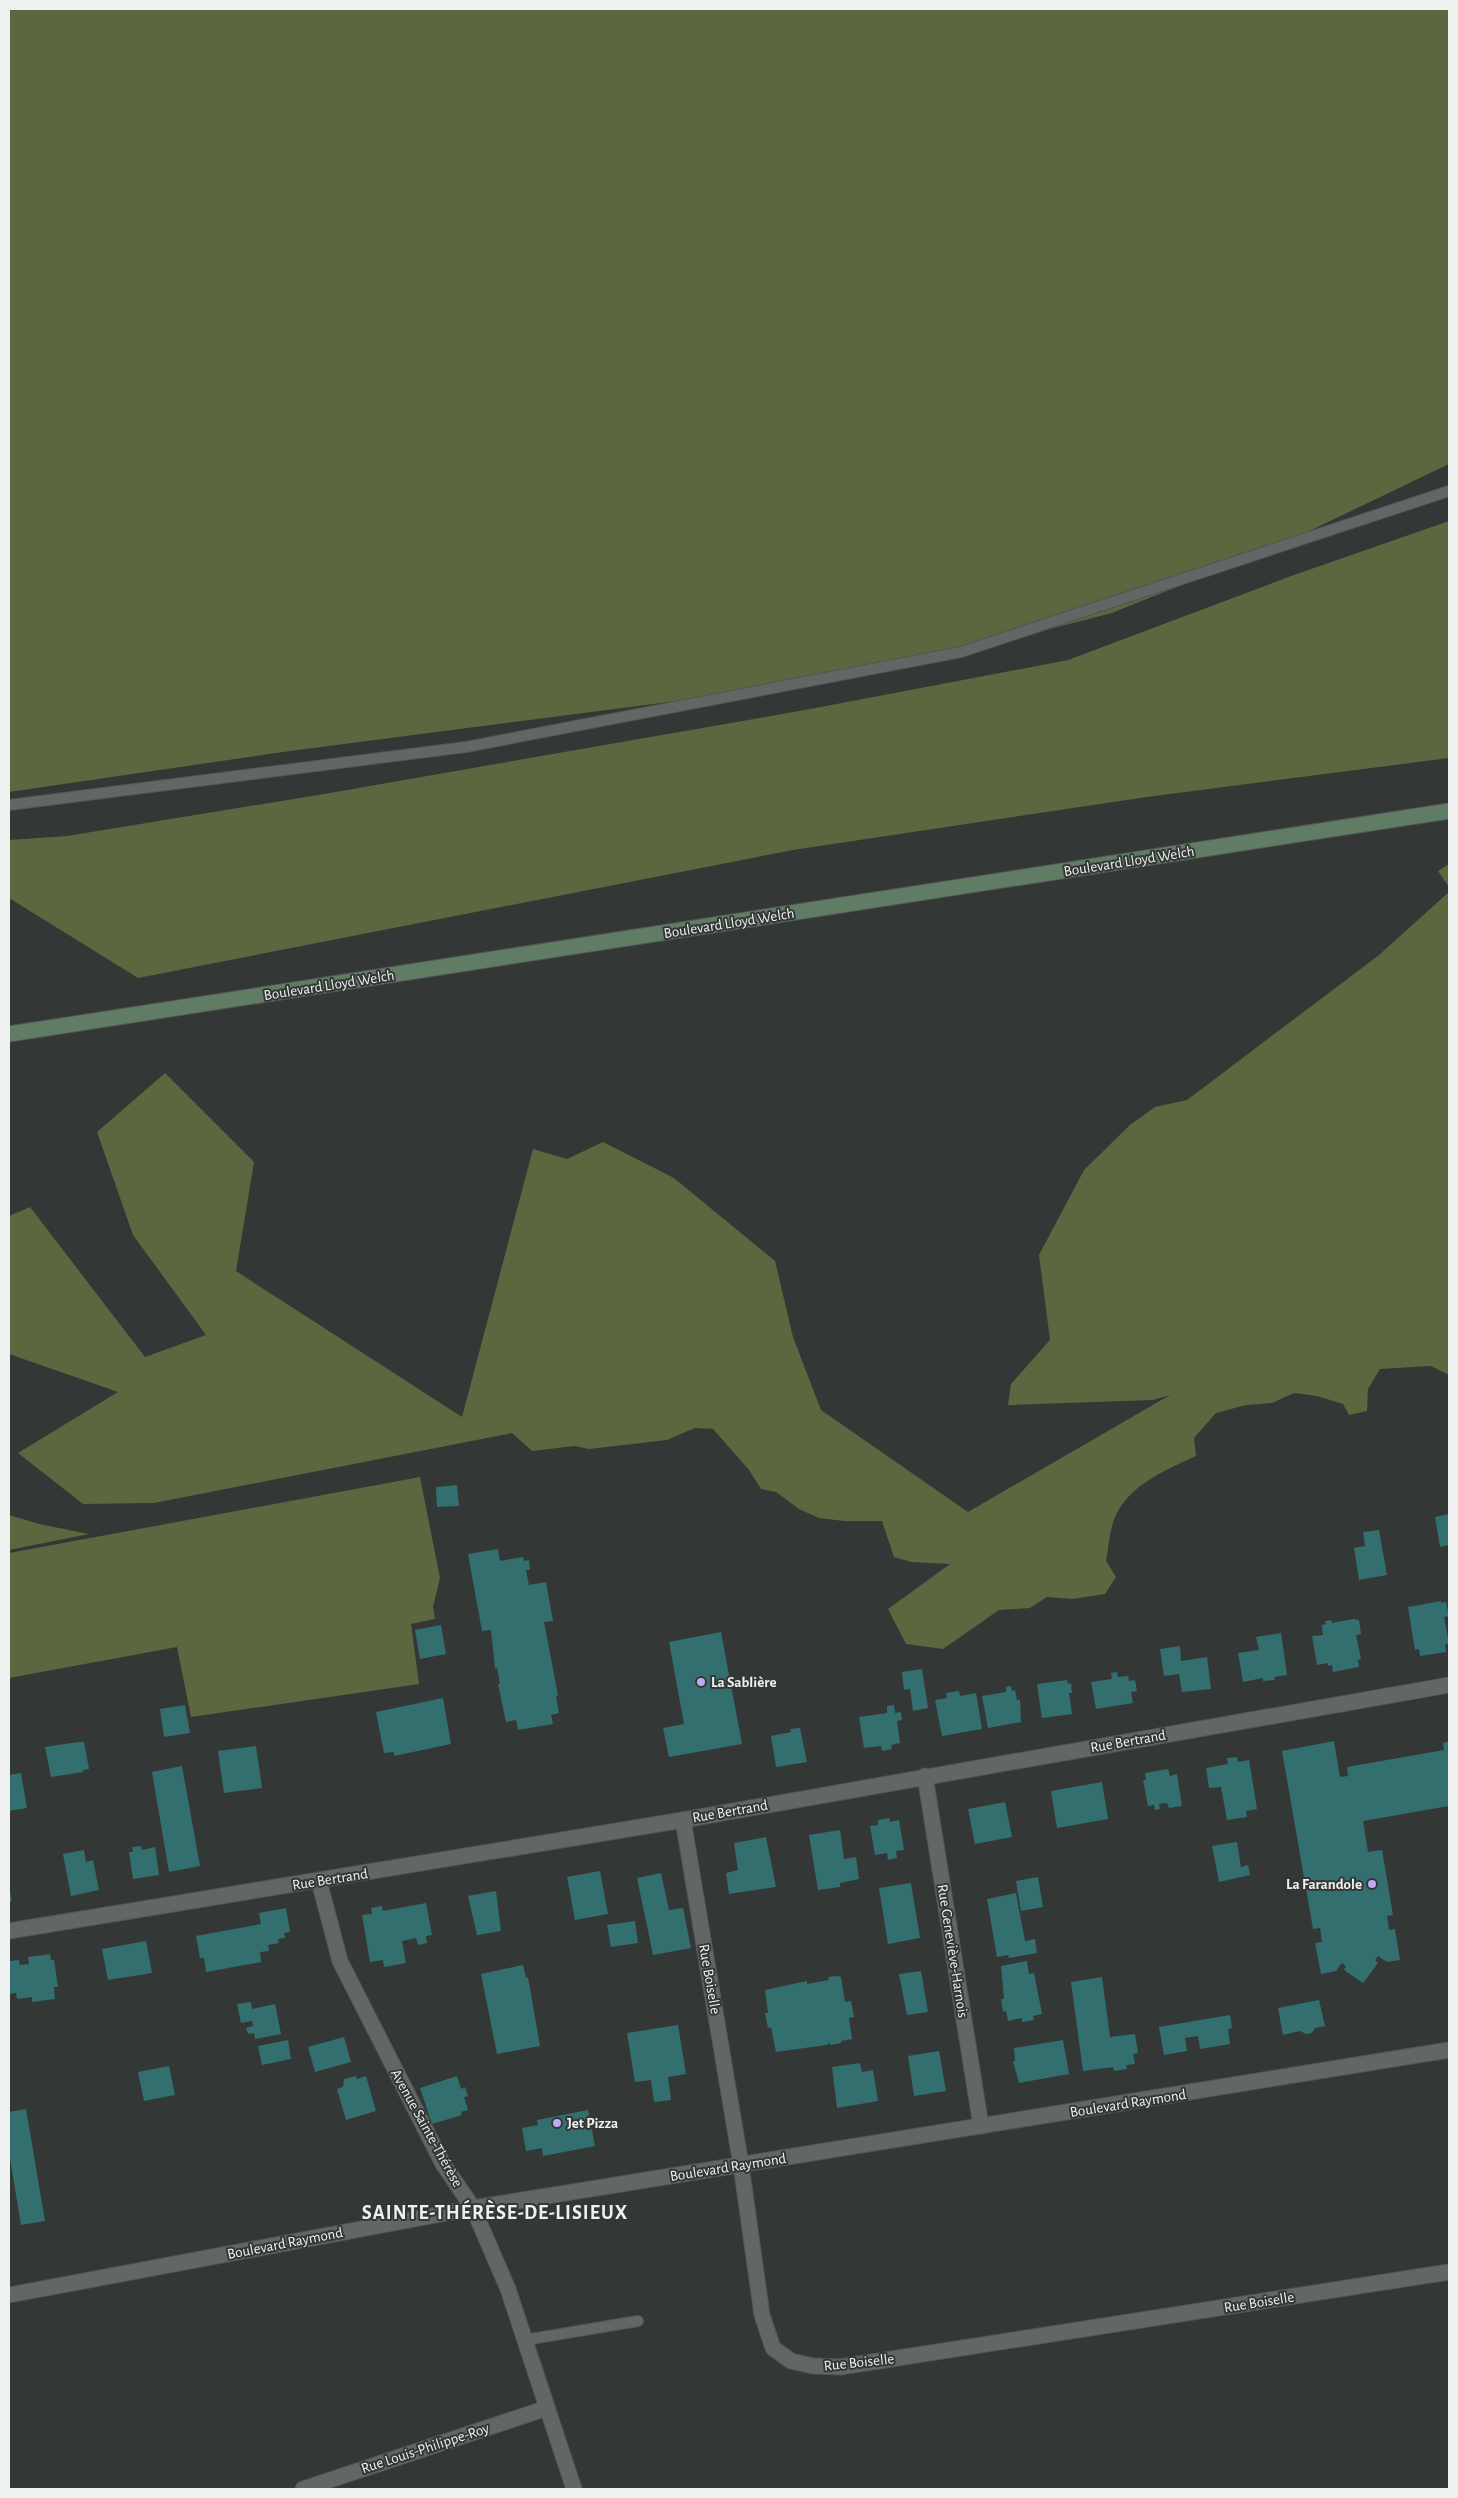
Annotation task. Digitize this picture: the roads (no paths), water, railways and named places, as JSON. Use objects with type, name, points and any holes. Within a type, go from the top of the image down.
[{"type":"main road","name":"Boulevard Lloyd Welch","points":[[9,1034],[1449,811]]},
{"type":"street","name":"Rue Bertrand","points":[[9,1931],[682,1820],[1449,1685]]},
{"type":"street","name":"Rue Geneviève-Harnois","points":[[925,1776],[981,2126]]},
{"type":"street","name":"Rue Boiselle","points":[[682,1820],[741,2165],[762,2315],[773,2348],[791,2361],[813,2366],[840,2367],[1449,2272]]},
{"type":"street","name":"Avenue Sainte-Thérèse","points":[[319,1881],[340,1960],[444,2164],[473,2208],[508,2289],[574,2489]]},
{"type":"street","name":"Boulevard Raymond","points":[[9,2294],[473,2208],[1449,2050]]},
{"type":"street","name":"Rue Louis-Philippe-Roy","points":[[303,2489],[547,2408]]},
{"type":"lane","points":[[9,805],[466,747],[961,652],[1449,491]]},
{"type":"lane","points":[[525,2340],[638,2321]]},
{"type":"place","name":"La Sablière","points":[[701,1682]]},
{"type":"place","name":"La Farandole","points":[[1372,1884]]},
{"type":"place","name":"Jet Pizza","points":[[557,2123]]},
{"type":"district","name":"SAINTE-THÉRÈSE-DE-LISIEUX","points":[[495,2212]]}]
